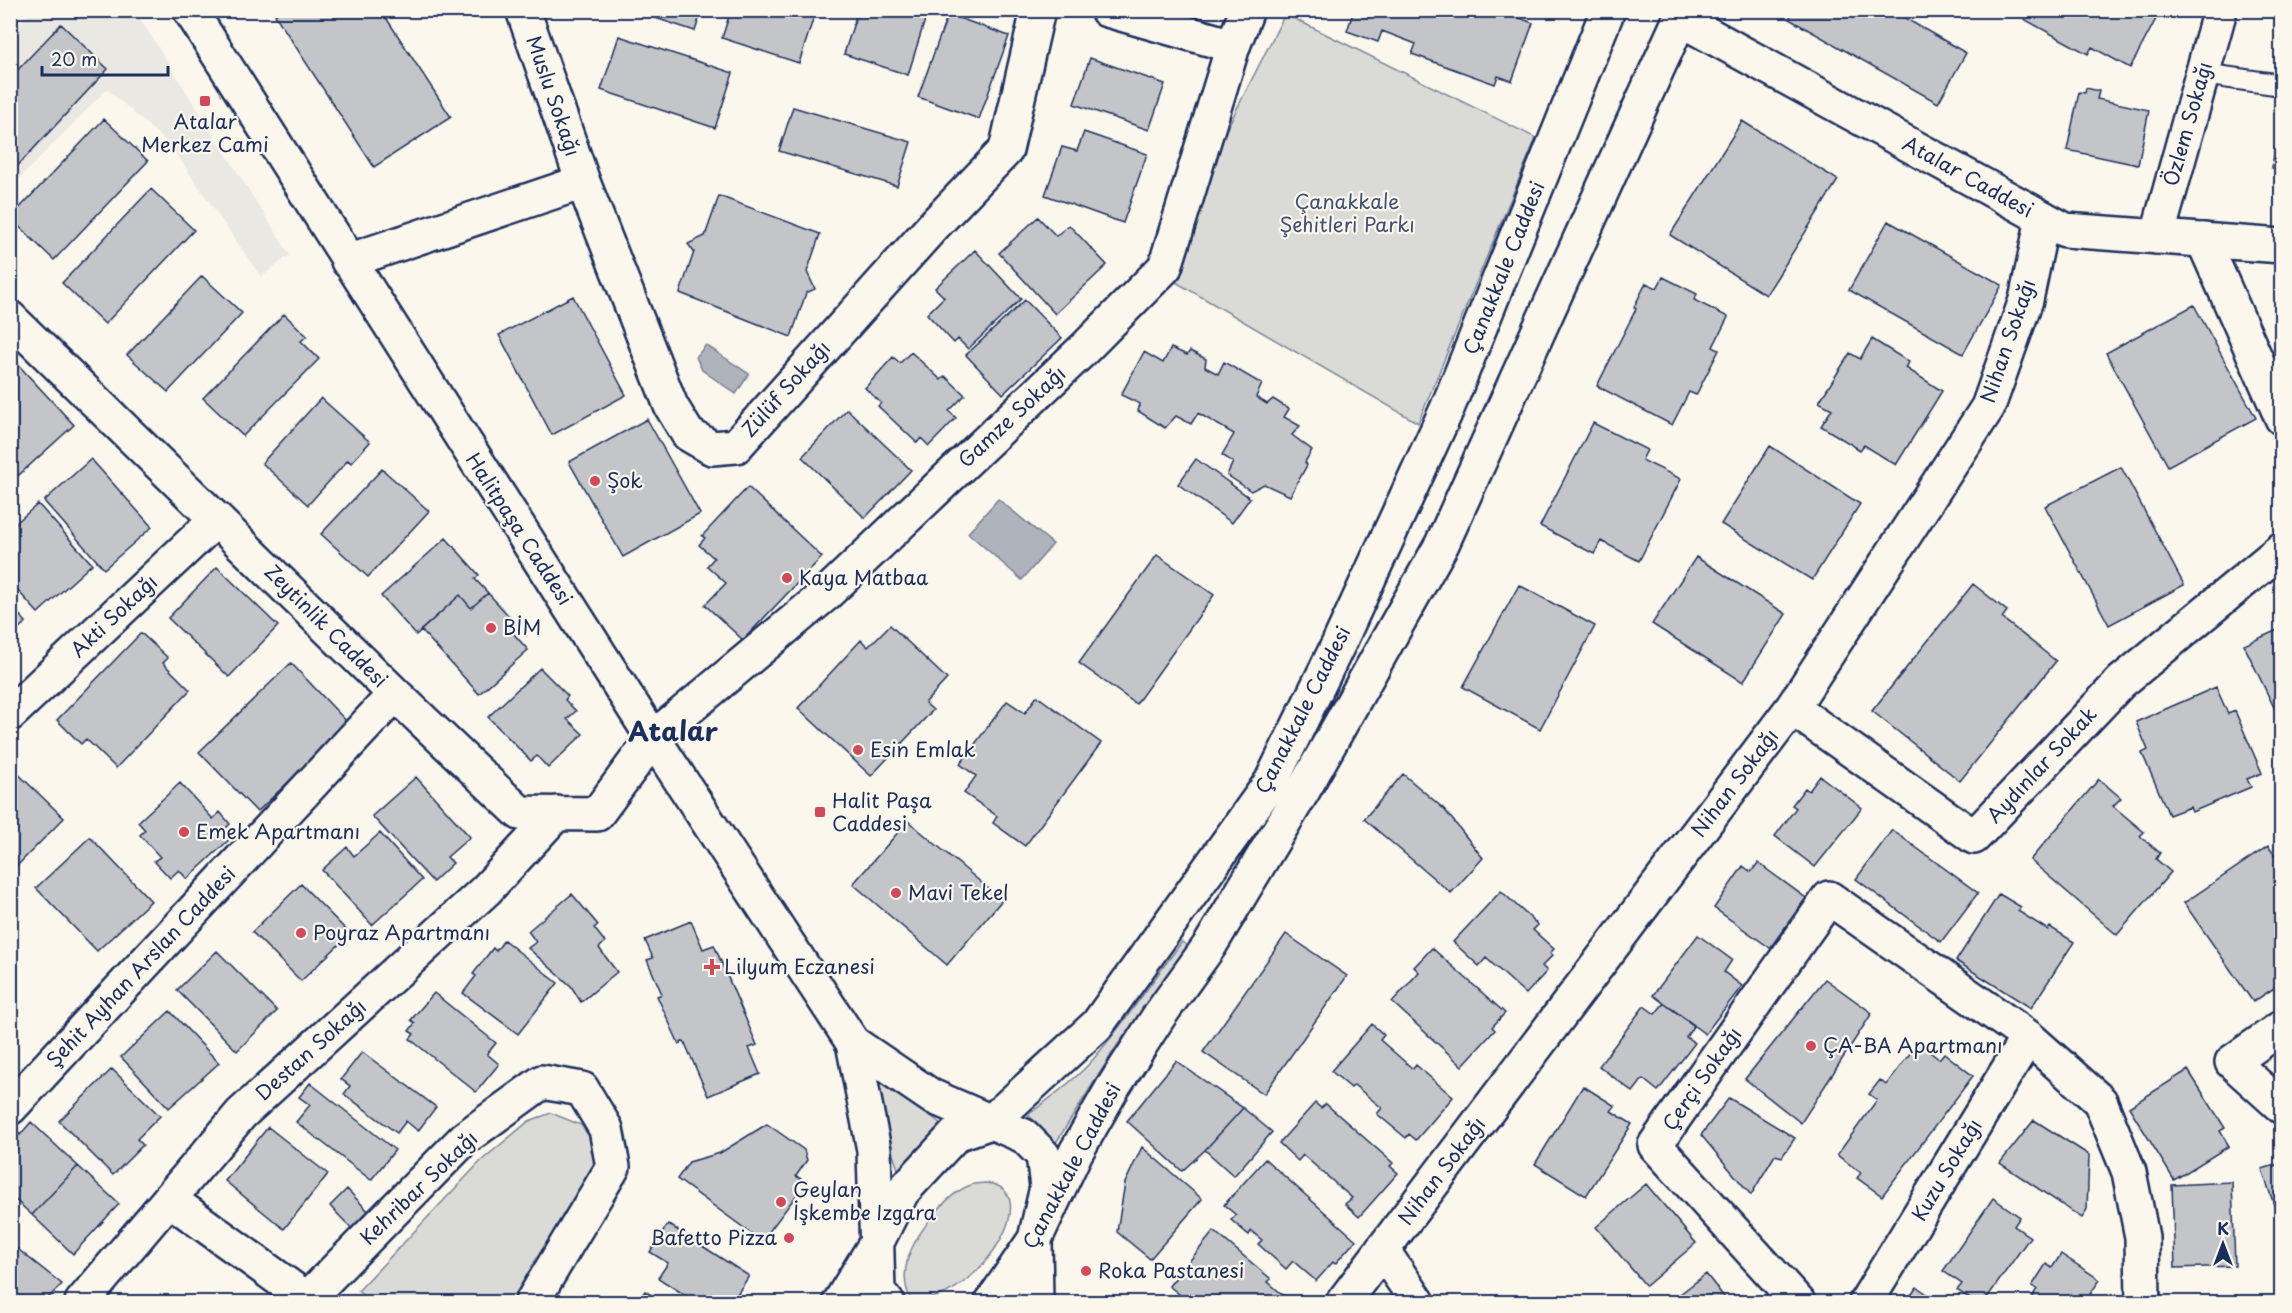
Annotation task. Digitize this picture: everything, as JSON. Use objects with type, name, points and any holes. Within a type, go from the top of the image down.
[{"type":"street","name":"Halitpaşa Caddesi","points":[[190,10],[653,738],[853,1044]]},
{"type":"street","name":"Muslu Sokağı","points":[[523,10],[583,182]]},
{"type":"street","name":"Zülüf Sokağı","points":[[583,182],[671,406],[688,434],[712,448],[736,446],[920,240],[1006,150],[1038,10]]},
{"type":"street","points":[[1107,10],[1233,46]]},
{"type":"street","name":"Gamze Sokağı","points":[[653,738],[826,594],[1085,348],[1165,267],[1233,46],[1247,10]]},
{"type":"street","name":"Çanakkale Caddesi","points":[[840,1302],[878,1240],[902,1192],[956,1134],[991,1122],[1097,1025],[1270,782],[1339,643],[1447,409],[1608,10]]},
{"type":"street","name":"Özlem Sokağı","points":[[2157,237],[2220,10]]},
{"type":"street","name":"Çanakkale Caddesi","points":[[992,1302],[1035,1239],[1076,1152],[1112,1089],[1159,1016],[1210,945],[1304,789],[1442,544],[1675,14]]},
{"type":"street","name":"Atalar Caddesi","points":[[1675,14],[2064,230],[2282,246]]},
{"type":"street","points":[[348,261],[583,182]]},
{"type":"street","name":"Nihan Sokağı","points":[[1343,1302],[1792,708],[1988,407],[2026,300],[2043,218]]},
{"type":"street","points":[[2203,240],[2282,418]]},
{"type":"street","name":"Zeytinlik Caddesi","points":[[10,318],[520,813],[597,814],[653,738]]},
{"type":"street","name":"Akti Sokağı","points":[[10,714],[218,519]]},
{"type":"street","name":"Aydınlar Sokak","points":[[1792,708],[1974,837],[2121,682],[2282,549]]},
{"type":"street","name":"Şehit Ayhan Arslan Caddesi","points":[[10,1108],[395,694]]},
{"type":"street","name":"Destan Sokağı","points":[[82,1302],[241,1114],[486,890],[557,813]]},
{"type":"street","name":"Çerçi Sokağı","points":[[1798,1302],[1655,1146],[1829,897],[2028,1037]]},
{"type":"street","points":[[2282,1027],[2232,1062],[2282,1107]]},
{"type":"street","points":[[2028,1037],[2100,1101],[2129,1172],[2142,1237],[2143,1302]]},
{"type":"street","name":"Kuzu Sokağı","points":[[1866,1302],[2028,1037]]},
{"type":"street","points":[[853,1044],[931,1096],[1024,1136],[1043,1155],[1047,1187],[1035,1239],[1036,1302]]},
{"type":"street","points":[[853,1044],[874,1150],[878,1291],[887,1302]]},
{"type":"street","name":"Kehribar Sokağı","points":[[309,1301],[465,1138],[542,1082],[582,1089],[606,1129],[613,1167],[532,1302]]},
{"type":"street","points":[[169,1199],[309,1301]]},
{"type":"street","points":[[1382,1250],[1418,1302]]},
{"type":"lane","points":[[2202,74],[2282,85]]},
{"type":"shaded area","points":[[48,10],[135,11],[290,255],[261,277],[170,145],[107,89],[11,187],[11,34],[29,12]]},
{"type":"shaded area","points":[[706,345],[749,374],[736,394],[702,370],[696,357]]},
{"type":"shaded area","points":[[998,499],[1053,544],[1022,580],[968,533]]},
{"type":"green space","name":"Çanakkale Şehitleri Parkı","points":[[1285,14],[1536,138],[1418,423],[1155,270]]},
{"type":"green space","points":[[1182,942],[1190,948],[1116,1047],[1054,1146],[1039,1125],[1028,1115],[1089,1064]]},
{"type":"green space","points":[[862,1064],[867,1065],[946,1128],[900,1175]]},
{"type":"green space","points":[[551,1113],[581,1125],[596,1145],[600,1166],[564,1229],[511,1302],[370,1302],[358,1291],[482,1160],[529,1121]]},
{"type":"green space","points":[[985,1183],[1004,1190],[1010,1205],[1007,1226],[996,1248],[978,1270],[957,1287],[933,1298],[910,1298],[906,1285],[906,1267],[910,1252],[923,1229],[951,1197],[971,1185]]},
{"type":"building","points":[[281,10],[381,10],[451,117],[374,167],[275,15]]},
{"type":"building","points":[[631,10],[702,10],[695,31]]},
{"type":"building","points":[[731,10],[816,10],[799,63],[722,38]]},
{"type":"building","points":[[858,10],[928,10],[908,75],[844,54]]},
{"type":"building","points":[[1354,10],[1499,10],[1533,23],[1512,81],[1498,76],[1495,84],[1412,54],[1416,44],[1382,31],[1378,42],[1347,31]]},
{"type":"building","points":[[1794,10],[1891,10],[1966,53],[1938,103],[1789,19]]},
{"type":"building","points":[[2024,10],[2141,10],[2156,19],[2130,68],[2092,47],[2088,54],[2024,19],[2027,12]]},
{"type":"building","points":[[948,14],[1009,36],[979,119],[918,97]]},
{"type":"building","points":[[61,24],[108,69],[10,174],[10,78]]},
{"type":"building","points":[[619,36],[733,73],[715,128],[601,90]]},
{"type":"building","points":[[1090,58],[1165,84],[1149,130],[1074,104]]},
{"type":"building","points":[[2086,88],[2099,91],[2097,99],[2149,110],[2138,165],[2067,150],[2079,92],[2085,93]]},
{"type":"building","points":[[2282,105],[2282,169],[2272,168]]},
{"type":"building","points":[[793,107],[911,142],[897,186],[779,151]]},
{"type":"building","points":[[104,119],[148,161],[54,260],[10,218]]},
{"type":"building","points":[[1742,121],[1838,180],[1766,295],[1670,235]]},
{"type":"building","points":[[1084,132],[1147,154],[1123,223],[1045,195],[1062,147],[1077,151]]},
{"type":"building","points":[[151,189],[194,230],[105,324],[62,283]]},
{"type":"building","points":[[719,196],[820,234],[807,272],[815,289],[806,293],[791,337],[680,293],[694,252],[688,244],[705,236]]},
{"type":"building","points":[[1038,217],[1056,236],[1069,225],[1107,265],[1055,314],[999,253]]},
{"type":"building","points":[[1888,221],[2002,285],[1963,354],[1849,290]]},
{"type":"building","points":[[975,250],[1021,299],[968,349],[958,339],[954,343],[927,314],[944,297],[935,288]]},
{"type":"building","points":[[202,276],[242,313],[168,392],[127,355]]},
{"type":"building","points":[[1663,277],[1697,294],[1694,300],[1728,317],[1713,347],[1719,350],[1696,395],[1689,392],[1672,425],[1597,386],[1636,309],[1634,307],[1646,283],[1657,288]]},
{"type":"building","points":[[573,296],[626,395],[552,435],[499,335]]},
{"type":"building","points":[[1025,300],[1062,338],[1003,394],[966,355]]},
{"type":"building","points":[[2194,305],[2256,418],[2168,466],[2106,353]]},
{"type":"building","points":[[284,314],[307,336],[301,341],[319,359],[243,436],[203,398]]},
{"type":"building","points":[[1872,339],[1909,362],[1906,368],[1942,391],[1896,465],[1864,445],[1860,450],[1821,426],[1832,409],[1819,402],[1850,353],[1860,359]]},
{"type":"building","points":[[1171,348],[1187,355],[1190,351],[1206,359],[1205,367],[1218,374],[1224,362],[1262,384],[1256,397],[1267,404],[1273,399],[1289,409],[1284,417],[1300,426],[1292,435],[1312,450],[1305,462],[1307,465],[1290,496],[1264,484],[1251,491],[1227,475],[1233,462],[1222,455],[1234,434],[1198,413],[1191,424],[1176,416],[1165,428],[1138,411],[1140,404],[1121,395],[1144,352],[1163,363]]},
{"type":"building","points":[[911,352],[941,380],[945,376],[965,395],[949,411],[956,418],[929,446],[921,438],[917,443],[878,406],[881,403],[865,388],[893,357],[900,363]]},
{"type":"building","points":[[10,356],[74,425],[10,483]]},
{"type":"building","points":[[321,398],[370,442],[351,463],[348,460],[308,505],[262,463]]},
{"type":"building","points":[[847,409],[911,470],[865,518],[802,457]]},
{"type":"building","points":[[647,419],[700,514],[623,557],[569,462]]},
{"type":"building","points":[[1593,423],[1647,450],[1642,460],[1681,479],[1639,561],[1601,541],[1594,554],[1540,526]]},
{"type":"building","points":[[1770,446],[1860,504],[1812,580],[1721,524]]},
{"type":"building","points":[[91,459],[152,527],[104,569],[44,501]]},
{"type":"building","points":[[1196,459],[1250,498],[1232,523],[1178,484]]},
{"type":"building","points":[[2121,467],[2184,585],[2109,625],[2045,506]]},
{"type":"building","points":[[382,469],[429,511],[368,577],[321,534]]},
{"type":"building","points":[[748,487],[822,557],[743,640],[705,605],[726,583],[707,566],[714,558],[699,545],[705,538],[702,536]]},
{"type":"building","points":[[38,504],[92,564],[38,613],[10,582],[10,528]]},
{"type":"building","points":[[446,538],[479,575],[475,579],[488,593],[471,608],[460,595],[416,635],[381,596]]},
{"type":"building","points":[[1157,555],[1214,595],[1136,704],[1079,663]]},
{"type":"building","points":[[1696,557],[1786,614],[1743,682],[1652,624]]},
{"type":"building","points":[[217,567],[278,626],[229,677],[168,618]]},
{"type":"building","points":[[1973,584],[2007,611],[2002,618],[2056,661],[1960,781],[1872,711]]},
{"type":"building","points":[[1519,585],[1595,626],[1540,729],[1463,687]]},
{"type":"building","points":[[488,593],[519,627],[513,633],[528,650],[479,694],[421,630],[460,595],[471,608]]},
{"type":"building","points":[[10,605],[26,622],[10,636]]},
{"type":"building","points":[[890,625],[947,679],[925,703],[933,710],[871,776],[798,708],[861,640],[868,647]]},
{"type":"building","points":[[2282,628],[2282,724],[2244,645]]},
{"type":"building","points":[[141,633],[168,658],[163,663],[190,690],[116,768],[86,739],[81,744],[57,720]]},
{"type":"building","points":[[291,663],[349,724],[257,812],[199,752]]},
{"type":"building","points":[[540,668],[568,696],[565,700],[576,711],[567,719],[583,734],[548,768],[537,756],[531,761],[488,717]]},
{"type":"building","points":[[2216,687],[2228,714],[2235,711],[2262,773],[2247,779],[2251,787],[2192,812],[2190,807],[2169,815],[2142,753],[2148,750],[2136,722]]},
{"type":"building","points":[[1037,696],[1101,743],[1025,846],[993,823],[997,816],[964,793],[976,776],[960,764],[1007,701],[1025,713]]},
{"type":"building","points":[[10,766],[64,818],[11,872],[10,871]]},
{"type":"building","points":[[1403,774],[1444,809],[1483,858],[1451,893],[1364,819]]},
{"type":"building","points":[[1820,776],[1862,808],[1815,867],[1775,836],[1796,808],[1792,805],[1805,788],[1809,791]]},
{"type":"building","points":[[416,777],[470,837],[447,857],[453,863],[433,882],[372,816]]},
{"type":"building","points":[[2099,779],[2121,798],[2113,806],[2144,832],[2140,836],[2160,853],[2156,859],[2171,872],[2117,935],[2030,860]]},
{"type":"building","name":"Emek Apartmanı","points":[[180,783],[213,819],[220,812],[230,824],[224,830],[231,838],[187,879],[179,870],[170,878],[154,861],[160,857],[140,835],[145,830],[138,822]]},
{"type":"building","points":[[908,821],[1002,900],[947,965],[853,884]]},
{"type":"building","points":[[1892,830],[1978,893],[1941,942],[1856,879]]},
{"type":"building","points":[[380,833],[422,880],[372,925],[322,870],[347,847],[354,856]]},
{"type":"building","points":[[90,837],[151,901],[97,951],[36,888]]},
{"type":"building","points":[[2268,846],[2282,865],[2282,983],[2253,1002],[2184,903]]},
{"type":"building","points":[[1758,863],[1806,898],[1770,948],[1714,908],[1743,866],[1751,872]]},
{"type":"building","name":"Poyraz Apartmanı","points":[[301,884],[350,934],[301,981],[252,932]]},
{"type":"building","points":[[1501,891],[1538,925],[1533,930],[1554,949],[1550,953],[1553,955],[1542,966],[1547,971],[1526,994],[1486,958],[1479,966],[1453,942]]},
{"type":"building","points":[[572,894],[598,925],[594,928],[605,942],[599,948],[617,972],[581,1002],[571,986],[528,948],[536,942],[528,931]]},
{"type":"building","points":[[1999,894],[2021,907],[2018,911],[2048,930],[2050,927],[2074,942],[2031,1008],[1956,961]]},
{"type":"building","points":[[691,921],[703,949],[714,945],[757,1045],[749,1048],[760,1074],[708,1096],[684,1041],[679,1044],[657,996],[662,994],[647,960],[653,958],[645,940]]},
{"type":"building","points":[[1286,934],[1347,976],[1264,1094],[1203,1052]]},
{"type":"building","points":[[1698,935],[1732,960],[1724,972],[1742,986],[1705,1034],[1653,995]]},
{"type":"building","points":[[504,940],[558,983],[518,1034],[463,993],[476,976],[473,974],[493,948],[496,951]]},
{"type":"building","points":[[1432,948],[1505,1013],[1492,1027],[1495,1030],[1462,1066],[1392,1002],[1419,972],[1414,967]]},
{"type":"building","points":[[217,951],[277,1011],[237,1051],[177,990]]},
{"type":"building","name":"ÇA-BA Apartmanı","points":[[1825,979],[1872,1013],[1801,1123],[1745,1079]]},
{"type":"building","points":[[434,993],[496,1043],[487,1054],[499,1064],[476,1092],[410,1039],[414,1034],[409,1031],[415,1023],[411,1020]]},
{"type":"building","points":[[1664,1003],[1694,1025],[1686,1037],[1695,1043],[1658,1091],[1643,1079],[1633,1092],[1599,1066],[1644,1006],[1655,1014]]},
{"type":"building","points":[[170,1011],[219,1063],[169,1108],[121,1057]]},
{"type":"building","points":[[1372,1024],[1384,1035],[1380,1040],[1413,1069],[1416,1065],[1453,1097],[1416,1140],[1409,1134],[1406,1138],[1377,1114],[1382,1108],[1354,1085],[1351,1088],[1331,1071]]},
{"type":"building","points":[[1918,1043],[1939,1059],[1944,1053],[1973,1076],[1882,1196],[1857,1178],[1861,1173],[1837,1155],[1877,1100],[1869,1094],[1880,1080],[1886,1085]]},
{"type":"building","points":[[362,1052],[436,1107],[418,1131],[406,1121],[397,1133],[344,1094],[350,1086],[341,1079]]},
{"type":"building","points":[[1176,1061],[1243,1108],[1205,1150],[1182,1171],[1127,1121]]},
{"type":"building","points":[[112,1069],[160,1116],[137,1139],[143,1145],[113,1175],[59,1121]]},
{"type":"building","points":[[2188,1070],[2225,1128],[2220,1131],[2229,1146],[2174,1180],[2129,1107]]},
{"type":"building","points":[[310,1083],[395,1150],[371,1180],[296,1122],[310,1105],[299,1097]]},
{"type":"building","points":[[1583,1086],[1615,1106],[1611,1111],[1632,1124],[1586,1196],[1535,1164]]},
{"type":"building","points":[[1729,1098],[1795,1138],[1782,1157],[1775,1155],[1751,1195],[1701,1135]]},
{"type":"building","points":[[1315,1103],[1321,1108],[1326,1104],[1393,1163],[1390,1166],[1398,1173],[1359,1217],[1345,1204],[1352,1198],[1303,1155],[1298,1161],[1279,1143]]},
{"type":"building","points":[[1243,1108],[1272,1132],[1234,1176],[1205,1150]]},
{"type":"building","points":[[2034,1120],[2089,1155],[2087,1209],[2082,1218],[2000,1163]]},
{"type":"building","points":[[31,1122],[78,1166],[32,1215],[10,1195],[10,1140],[18,1132],[20,1135]]},
{"type":"building","points":[[767,1124],[804,1150],[807,1160],[796,1176],[801,1179],[795,1189],[799,1192],[762,1241],[677,1179],[689,1162],[720,1153]]},
{"type":"building","points":[[268,1127],[328,1174],[284,1229],[225,1181]]},
{"type":"building","points":[[1142,1147],[1202,1199],[1150,1259],[1117,1232],[1125,1183]]},
{"type":"building","points":[[1265,1159],[1356,1240],[1316,1281],[1293,1261],[1286,1269],[1258,1244],[1262,1240],[1251,1231],[1249,1235],[1231,1220],[1236,1215],[1224,1205]]},
{"type":"building","points":[[2282,1163],[2282,1229],[2262,1169]]},
{"type":"building","points":[[78,1166],[119,1204],[73,1254],[32,1215]]},
{"type":"building","points":[[2232,1182],[2235,1266],[2175,1268],[2172,1185]]},
{"type":"building","points":[[1646,1184],[1696,1243],[1646,1286],[1596,1227]]},
{"type":"building","points":[[347,1189],[370,1213],[353,1230],[330,1206]]},
{"type":"building","points":[[1993,1198],[2020,1217],[2014,1226],[2030,1237],[1984,1302],[1975,1302],[1957,1290],[1962,1284],[1943,1271]]},
{"type":"building","points":[[668,1224],[749,1276],[732,1302],[696,1302],[658,1278],[668,1263],[650,1252]]},
{"type":"building","points":[[1214,1231],[1271,1279],[1268,1282],[1290,1301],[1189,1302],[1169,1286]]},
{"type":"building","points":[[10,1243],[62,1284],[44,1302],[10,1302]]},
{"type":"building","points":[[2061,1254],[2100,1280],[2090,1294],[2102,1302],[2029,1302],[2037,1289],[2032,1286],[2046,1264],[2052,1268]]},
{"type":"building","points":[[1706,1274],[1728,1302],[1671,1301]]},
{"type":"building","points":[[1917,1287],[1939,1302],[1906,1302]]},
{"type":"building","points":[[645,1291],[662,1302],[637,1302]]},
{"type":"place","name":"Atalar Merkez Cami","points":[[205,101]]},
{"type":"place","name":"Şok","points":[[595,481]]},
{"type":"place","name":"Kaya Matbaa","points":[[787,578]]},
{"type":"place","name":"BİM","points":[[491,628]]},
{"type":"place","name":"Esin Emlak","points":[[858,750]]},
{"type":"place","name":"Hali̇t Paşa Caddesi̇","points":[[820,812]]},
{"type":"place","name":"Emek Apartmanı","points":[[184,832]]},
{"type":"place","name":"Mavi Tekel","points":[[896,893]]},
{"type":"place","name":"Poyraz Apartmanı","points":[[301,933]]},
{"type":"place","name":"Lilyum Eczanesi","points":[[712,967]]},
{"type":"place","name":"ÇA-BA Apartmanı","points":[[1811,1046]]},
{"type":"place","name":"Geylan İşkembe Izgara","points":[[781,1202]]},
{"type":"place","name":"Bafetto Pizza","points":[[789,1238]]},
{"type":"place","name":"Roka Pastanesi","points":[[1086,1271]]},
{"type":"district","name":"Atalar","points":[[673,732]]}]
